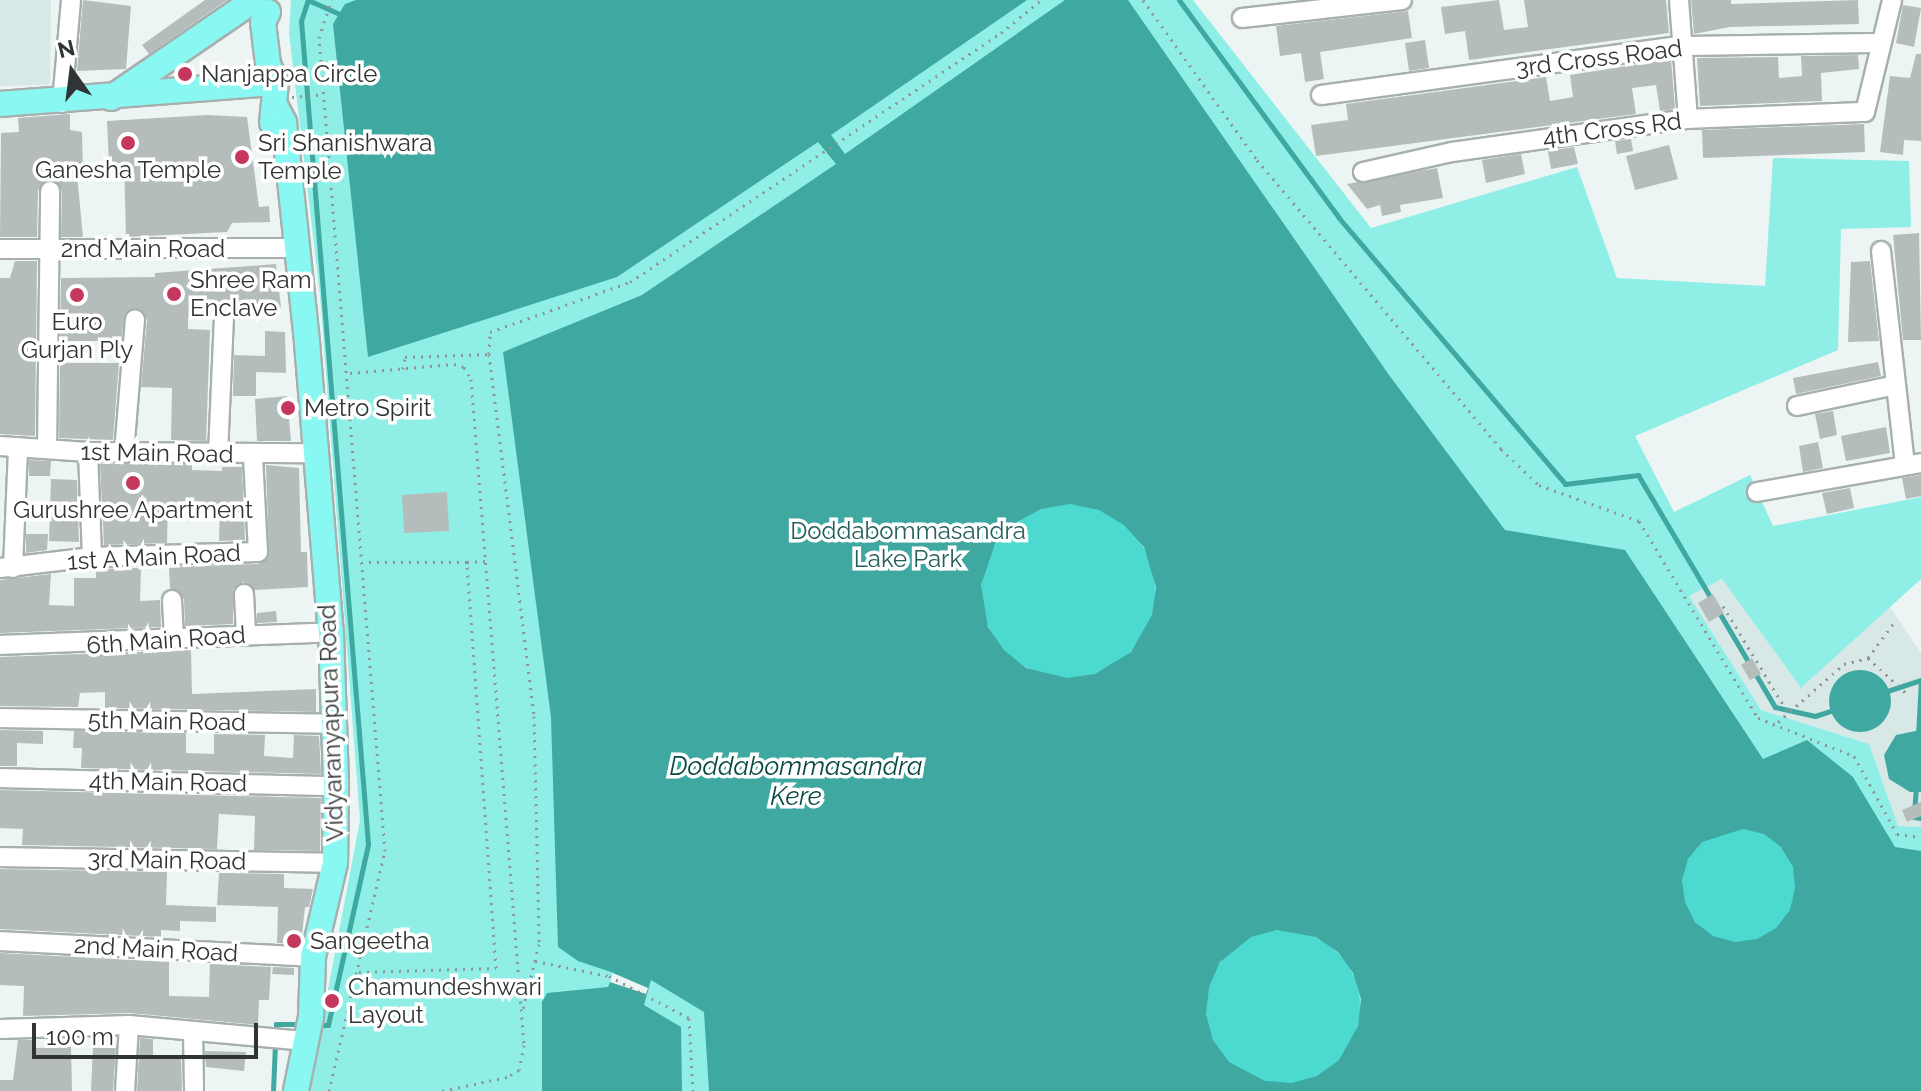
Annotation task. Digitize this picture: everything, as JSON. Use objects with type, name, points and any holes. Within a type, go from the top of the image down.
[{"type":"main road","points":[[0,104],[62,103],[274,88],[273,19],[263,4],[109,99]]},
{"type":"main road","name":"Vidyaranyapura Road","points":[[274,88],[272,125],[297,343],[304,352]]},
{"type":"main road","name":"Vidyaranyapura Road","points":[[274,88],[285,139],[331,632],[335,724],[335,863],[313,957],[286,1039],[296,1091]]},
{"type":"street","points":[[62,103],[71,0]]},
{"type":"street","points":[[1242,18],[1402,0]]},
{"type":"street","points":[[1679,0],[1688,119]]},
{"type":"street","points":[[1879,43],[1892,0]]},
{"type":"street","name":"3rd Cross Road","points":[[1321,95],[1681,46],[1879,43]]},
{"type":"street","name":"4th Cross Rd","points":[[1363,172],[1452,152],[1688,119],[1865,112],[1879,43]]},
{"type":"street","points":[[47,449],[50,191]]},
{"type":"street","name":"2nd Main Road","points":[[0,249],[286,248]]},
{"type":"street","points":[[1757,492],[1913,463],[1896,385],[1881,251]]},
{"type":"street","points":[[218,454],[224,317]]},
{"type":"street","points":[[124,453],[135,319]]},
{"type":"street","points":[[1797,406],[1896,385]]},
{"type":"street","points":[[7,568],[9,447]]},
{"type":"street","name":"1st Main Road","points":[[9,447],[124,453],[314,453]]},
{"type":"street","points":[[88,452],[92,557]]},
{"type":"street","name":"1st A Main Road","points":[[7,568],[92,557],[258,552],[253,455]]},
{"type":"street","points":[[244,594],[246,634]]},
{"type":"street","points":[[172,600],[174,637]]},
{"type":"street","name":"6th Main Road","points":[[0,645],[87,645],[174,637],[331,632]]},
{"type":"street","name":"5th Main Road","points":[[0,718],[335,724]]},
{"type":"street","name":"4th Main Road","points":[[0,778],[336,786]]},
{"type":"street","name":"3rd Main Road","points":[[0,857],[335,863]]},
{"type":"street","name":"2nd Main Road","points":[[0,941],[313,957]]},
{"type":"street","points":[[0,1029],[129,1025],[286,1039]]},
{"type":"street","points":[[125,1091],[129,1025]]},
{"type":"street","points":[[193,1031],[194,1091]]},
{"type":"path","points":[[522,1012],[539,944],[534,716],[489,354],[490,332],[630,282],[988,42],[1041,0]]},
{"type":"path","points":[[1143,0],[1257,160],[1501,449],[1539,485],[1639,521],[1758,718],[1778,722],[1854,756],[1897,834],[1921,837]]},
{"type":"path","points":[[329,1091],[385,851],[350,373],[319,38],[331,1]]},
{"type":"path","points":[[274,88],[325,94]]},
{"type":"path","points":[[403,369],[405,357],[489,354]]},
{"type":"path","points":[[350,373],[454,364],[464,367],[471,379],[522,1012],[519,1070],[441,1091]]},
{"type":"path","points":[[364,562],[487,561]]},
{"type":"path","points":[[359,972],[496,968],[467,562]]},
{"type":"path","points":[[1723,606],[1788,713]]},
{"type":"path","points":[[1778,722],[1844,664],[1868,658],[1893,624]]},
{"type":"path","points":[[1868,658],[1907,694]]},
{"type":"path","points":[[535,961],[609,976],[648,992],[689,1018],[693,1091]]},
{"type":"shaded area","points":[[0,0],[51,0],[50,85],[0,86]]},
{"type":"shaded area","points":[[1068,504],[1101,511],[1130,529],[1148,558],[1155,591],[1148,624],[1130,653],[1101,671],[1068,678],[1035,671],[1006,653],[988,624],[981,591],[988,558],[1006,529],[1035,511]]},
{"type":"shaded area","points":[[1722,579],[1801,688],[1890,607],[1921,653],[1921,827],[1898,826],[1869,744],[1761,710],[1689,596]]},
{"type":"shaded area","points":[[1739,828],[1761,833],[1779,845],[1791,863],[1796,885],[1791,907],[1779,925],[1761,937],[1739,942],[1717,937],[1699,925],[1687,907],[1682,885],[1687,863],[1699,845],[1717,833]]},
{"type":"shaded area","points":[[1283,930],[1313,936],[1338,952],[1354,977],[1360,1007],[1354,1037],[1338,1062],[1313,1078],[1283,1084],[1253,1078],[1228,1062],[1212,1037],[1206,1007],[1212,977],[1228,952],[1253,936]]},
{"type":"green space","name":"Doddabommasandra Kere","points":[[291,0],[1193,0],[1371,228],[1577,167],[1617,278],[1765,286],[1773,158],[1909,161],[1911,227],[1841,229],[1838,350],[1635,436],[1674,512],[1750,475],[1773,526],[1921,497],[1921,579],[1801,688],[1722,579],[1689,596],[1761,710],[1869,744],[1898,826],[1921,827],[1921,1091],[309,1091],[360,820],[320,295],[289,33]]},
{"type":"water","name":"Doddabommasandra Kere","points":[[356,0],[1027,0],[831,135],[845,154],[1065,0],[1128,0],[1389,375],[1505,530],[1625,550],[1763,759],[1807,740],[1853,777],[1895,847],[1921,851],[1921,1091],[709,1091],[704,1012],[651,980],[644,1005],[681,1027],[682,1091],[542,1091],[542,1002],[547,993],[608,987],[614,973],[578,961],[558,947],[551,717],[503,352],[642,295],[836,164],[818,142],[617,277],[368,357],[333,24],[345,4]],"holes":[[[1070,504],[1099,510],[1124,525],[1144,547],[1156,587],[1152,615],[1131,652],[1095,674],[1067,678],[1026,668],[1004,650],[988,627],[981,585],[995,544],[1015,523],[1041,509]],[[1743,829],[1764,834],[1781,847],[1793,867],[1795,888],[1790,910],[1776,928],[1757,939],[1735,942],[1713,936],[1695,922],[1685,902],[1682,880],[1688,859],[1702,842]],[[1277,930],[1316,937],[1338,952],[1353,973],[1361,999],[1358,1026],[1339,1060],[1317,1076],[1292,1083],[1265,1081],[1229,1062],[1213,1040],[1206,1014],[1209,987],[1220,962],[1251,937]]]},
{"type":"water","points":[[1854,670],[1866,670],[1882,679],[1889,689],[1889,713],[1882,723],[1866,732],[1854,732],[1834,718],[1829,707],[1829,695],[1843,675]]},
{"type":"water","points":[[1921,730],[1921,792],[1910,792],[1889,779],[1884,755],[1896,735]]},
{"type":"pier","points":[[613,973],[648,988],[646,994],[610,982]]},
{"type":"building","points":[[83,0],[131,6],[126,69],[77,71]]},
{"type":"building","points":[[205,0],[227,0],[149,54],[142,45]]},
{"type":"building","points":[[1499,0],[1504,30],[1528,27],[1524,0],[1666,0],[1669,33],[1469,60],[1465,31],[1445,34],[1441,7]]},
{"type":"building","points":[[1691,0],[1731,0],[1731,4],[1858,0],[1859,24],[1730,27],[1694,34]]},
{"type":"building","points":[[1903,5],[1921,8],[1914,47],[1896,43]]},
{"type":"building","points":[[1408,11],[1412,38],[1320,52],[1324,79],[1305,82],[1301,53],[1280,56],[1276,26]]},
{"type":"building","points":[[1425,40],[1429,68],[1409,71],[1405,43]]},
{"type":"building","points":[[1916,54],[1921,54],[1921,141],[1904,140],[1903,155],[1880,152],[1890,76],[1910,78]]},
{"type":"building","points":[[1858,55],[1859,69],[1821,73],[1822,101],[1700,106],[1697,58],[1778,57],[1779,78],[1802,76],[1801,56]]},
{"type":"building","points":[[1671,59],[1675,109],[1660,111],[1656,85],[1632,88],[1636,114],[1316,156],[1311,125],[1348,120],[1346,104],[1546,77],[1550,101],[1573,97],[1570,75]]},
{"type":"building","points":[[70,114],[70,130],[82,132],[83,175],[77,175],[83,237],[61,237],[62,190],[49,179],[38,190],[37,237],[0,237],[1,133],[19,132],[18,118]]},
{"type":"building","points":[[207,115],[247,117],[259,207],[269,206],[270,222],[232,223],[227,232],[126,237],[124,163],[109,164],[107,121]]},
{"type":"building","points":[[1864,124],[1865,152],[1703,158],[1702,130]]},
{"type":"building","points":[[1631,139],[1633,151],[1617,154],[1615,141]]},
{"type":"building","points":[[1669,145],[1678,179],[1635,190],[1626,156]]},
{"type":"building","points":[[1574,147],[1578,164],[1551,169],[1548,151]]},
{"type":"building","points":[[1521,154],[1525,174],[1486,183],[1482,160]]},
{"type":"building","points":[[1437,168],[1443,198],[1400,205],[1401,212],[1382,216],[1380,205],[1367,209],[1347,184]]},
{"type":"building","points":[[1919,233],[1921,340],[1903,340],[1893,235]]},
{"type":"building","points":[[15,261],[37,261],[35,436],[0,434],[0,278],[10,278]]},
{"type":"building","points":[[1870,261],[1879,341],[1848,342],[1851,262]]},
{"type":"building","points":[[276,264],[281,307],[249,311],[224,305],[210,315],[188,318],[188,329],[210,330],[206,441],[171,440],[172,388],[141,387],[147,320],[141,309],[125,313],[121,341],[60,341],[61,278],[155,277],[155,273]]},
{"type":"building","points":[[265,331],[285,332],[286,373],[256,372],[256,396],[233,396],[234,355],[265,356]]},
{"type":"building","points":[[1878,362],[1881,376],[1796,394],[1793,378]]},
{"type":"building","points":[[60,363],[119,363],[113,440],[59,438]]},
{"type":"building","points":[[287,396],[291,441],[257,441],[255,399]]},
{"type":"building","points":[[1833,411],[1837,435],[1820,439],[1815,414]]},
{"type":"building","points":[[1886,427],[1890,453],[1846,461],[1841,436]]},
{"type":"building","points":[[1818,442],[1823,468],[1803,472],[1799,446]]},
{"type":"building","points":[[29,460],[51,461],[50,476],[29,476]]},
{"type":"building","points":[[100,464],[192,464],[192,470],[222,471],[222,467],[242,467],[245,540],[219,541],[220,507],[168,504],[167,543],[104,545]]},
{"type":"building","points":[[266,465],[299,468],[301,552],[307,552],[308,587],[255,590],[243,582],[233,589],[233,624],[185,626],[184,599],[170,588],[169,567],[258,564],[269,557]]},
{"type":"building","points":[[1921,475],[1921,496],[1906,499],[1902,478]]},
{"type":"building","points":[[51,479],[77,480],[79,542],[49,541]]},
{"type":"building","points":[[1850,488],[1854,508],[1827,514],[1822,493]]},
{"type":"building","points":[[447,492],[449,531],[404,533],[402,495]]},
{"type":"building","points":[[26,534],[48,534],[47,550],[26,553]]},
{"type":"building","points":[[141,568],[140,601],[160,600],[161,627],[0,633],[0,580],[51,574],[49,605],[74,606],[74,578],[96,578],[96,569]]},
{"type":"building","points":[[1713,594],[1724,613],[1709,622],[1698,603]]},
{"type":"building","points":[[276,611],[277,622],[257,623],[257,613]]},
{"type":"building","points":[[191,650],[192,694],[316,689],[316,712],[105,708],[105,692],[80,693],[78,707],[0,706],[0,657]]},
{"type":"building","points":[[1752,658],[1761,674],[1750,680],[1741,665]]},
{"type":"building","points":[[0,730],[43,731],[43,744],[17,743],[17,766],[0,766]]},
{"type":"building","points":[[74,731],[186,733],[186,753],[214,754],[214,734],[265,735],[264,756],[293,758],[294,735],[319,736],[321,774],[81,768],[82,748],[73,748]]},
{"type":"building","points":[[0,790],[321,798],[320,851],[254,850],[255,816],[219,814],[217,849],[22,845],[23,829],[0,828]]},
{"type":"building","points":[[1921,802],[1921,816],[1907,822],[1902,810]]},
{"type":"building","points":[[0,869],[167,872],[166,905],[216,907],[216,922],[180,921],[180,931],[161,930],[161,937],[0,929]]},
{"type":"building","points":[[219,873],[284,874],[284,888],[313,889],[309,907],[305,907],[301,944],[277,943],[278,907],[217,905]]},
{"type":"building","points":[[0,953],[169,962],[169,996],[209,997],[210,964],[271,967],[269,1000],[259,1000],[258,1025],[130,1013],[23,1016],[24,986],[0,985]]},
{"type":"building","points":[[273,967],[294,968],[294,975],[272,974]]},
{"type":"building","points":[[140,1038],[153,1039],[153,1057],[181,1057],[182,1091],[137,1091]]},
{"type":"building","points":[[18,1040],[35,1040],[35,1048],[71,1047],[72,1091],[0,1091],[0,1080],[13,1080]]},
{"type":"building","points":[[93,1047],[116,1048],[113,1091],[91,1091]]},
{"type":"building","points":[[205,1051],[246,1052],[244,1071],[206,1067]]},
{"type":"waterway","points":[[324,1025],[328,1025],[368,844],[301,21],[308,0],[339,14]]},
{"type":"waterway","points":[[1179,0],[1339,218],[1565,484],[1638,475],[1712,600]]},
{"type":"waterway","points":[[1717,609],[1775,707],[1815,716],[1833,710]]},
{"type":"waterway","points":[[1884,692],[1921,680],[1918,736]]},
{"type":"waterway","points":[[1916,786],[1914,817],[1921,818]]},
{"type":"waterway","points":[[276,1034],[276,1024],[296,1024]]},
{"type":"waterway","points":[[273,1091],[275,1044]]},
{"type":"place","name":"Nanjappa Circle","points":[[185,74]]},
{"type":"place","name":"Ganesha Temple","points":[[128,143]]},
{"type":"place","name":"Sri Shanishwara Temple","points":[[242,157]]},
{"type":"place","name":"Shree Ram Enclave","points":[[174,294]]},
{"type":"place","name":"Euro Gurjan Ply","points":[[77,295]]},
{"type":"place","name":"Metro Spirit","points":[[288,408]]},
{"type":"place","name":"Gurushree Apartment","points":[[133,483]]},
{"type":"place","name":"Sangeetha","points":[[294,941]]},
{"type":"place","name":"Chamundeshwari Layout","points":[[332,1001]]},
{"type":"park label","name":"Doddabommasandra Lake Park","points":[[908,545]]}]
